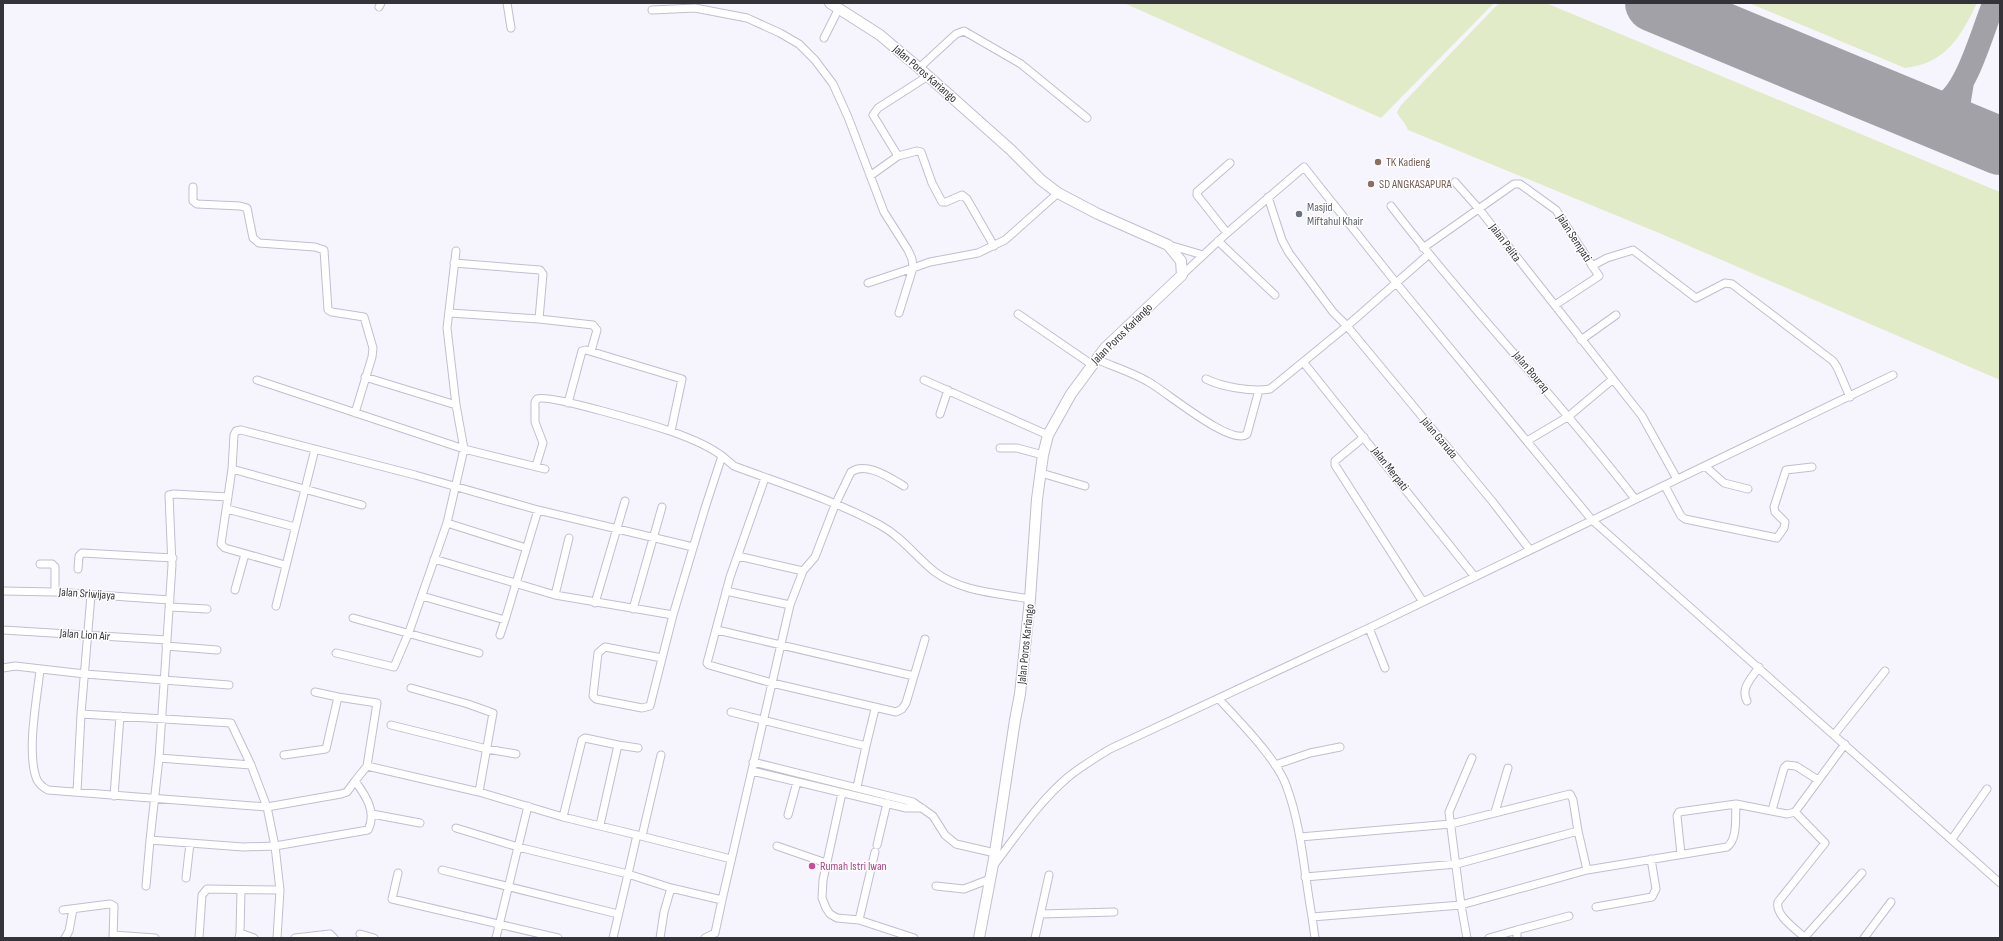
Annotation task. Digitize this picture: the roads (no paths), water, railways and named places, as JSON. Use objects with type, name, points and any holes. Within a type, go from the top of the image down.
[{"type":"main road","name":"Jalan Poros Kariango","points":[[835,6],[880,34],[1011,150],[1041,180],[1058,193],[1098,214],[1168,245],[1181,260],[1182,275],[1124,329],[1093,361],[1071,394],[1048,435],[1043,455],[1034,534],[1030,599],[1020,694],[995,853],[979,938]]},
{"type":"street","points":[[507,3],[511,28]]},
{"type":"street","points":[[824,38],[835,6]]},
{"type":"street","points":[[652,10],[695,8],[747,18],[780,32],[799,44],[815,60],[833,84],[848,117],[884,212],[912,259],[913,268],[899,313]]},
{"type":"street","points":[[919,68],[956,34],[964,31],[1021,64],[1087,118]]},
{"type":"street","points":[[898,156],[873,115],[878,108],[928,76]]},
{"type":"street","points":[[870,176],[898,156],[917,151],[921,152],[932,183],[942,202],[946,202],[962,195],[967,199],[994,246]]},
{"type":"street","points":[[1227,233],[1197,195],[1197,192],[1230,163]]},
{"type":"street","points":[[1182,275],[1227,233],[1304,167],[1397,284],[1592,520],[2000,883]]},
{"type":"street","name":"Jalan Pelita","points":[[1455,182],[1479,209],[1642,416],[1677,479]]},
{"type":"street","name":"Jalan Sempati","points":[[1423,248],[1514,184],[1520,184],[1556,210],[1599,276],[1554,305]]},
{"type":"street","points":[[193,187],[193,201],[196,204],[240,206],[247,208],[253,238],[259,243],[323,248],[325,253],[328,310],[332,312],[362,316],[366,321],[373,352],[355,413]]},
{"type":"street","points":[[868,283],[930,262],[978,253],[994,246],[1013,235],[1058,193]]},
{"type":"street","name":"Jalan Garuda","points":[[1268,197],[1282,240],[1289,253],[1333,312],[1347,326],[1492,501],[1530,550]]},
{"type":"street","name":"Jalan Bouraq","points":[[1391,206],[1423,248],[1569,416],[1635,500]]},
{"type":"street","points":[[1218,241],[1275,295]]},
{"type":"street","points":[[1168,245],[1203,255]]},
{"type":"street","points":[[1592,266],[1607,258],[1633,250],[1696,298],[1725,283],[1732,284],[1833,361],[1850,397]]},
{"type":"street","points":[[336,653],[394,666],[409,632],[447,523],[464,449],[456,405],[447,328],[450,313],[456,251]]},
{"type":"street","points":[[1206,379],[1218,385],[1259,390],[1271,389],[1397,284],[1429,254]]},
{"type":"street","points":[[454,263],[540,270],[543,274],[539,319]]},
{"type":"street","points":[[450,313],[539,319],[596,326],[597,330],[591,351]]},
{"type":"street","points":[[1018,314],[1093,361],[1147,380],[1210,425],[1242,436],[1248,434],[1259,390]]},
{"type":"street","points":[[1581,340],[1616,315]]},
{"type":"street","points":[[568,402],[581,352],[584,350],[591,351],[682,379],[671,431]]},
{"type":"street","name":"Jalan Merpati","points":[[1304,363],[1475,577]]},
{"type":"street","points":[[992,867],[1042,803],[1066,778],[1110,749],[1369,628],[1893,375]]},
{"type":"street","points":[[365,377],[456,405]]},
{"type":"street","points":[[257,380],[464,449],[545,469]]},
{"type":"street","points":[[924,380],[1048,435]]},
{"type":"street","points":[[1527,441],[1569,416],[1613,380]]},
{"type":"street","points":[[940,414],[948,390]]},
{"type":"street","points":[[536,466],[543,443],[535,422],[535,402],[537,399],[542,397],[568,402],[671,431],[714,450],[734,466],[835,505],[880,525],[899,538],[934,571],[957,585],[1030,599]]},
{"type":"street","points":[[285,565],[225,548],[221,544],[232,469],[234,435],[237,430],[456,486],[538,510],[693,547]]},
{"type":"street","points":[[1364,437],[1335,461],[1335,465],[1423,602]]},
{"type":"street","points":[[1000,448],[1017,448],[1043,455]]},
{"type":"street","points":[[276,606],[304,488],[315,449]]},
{"type":"street","points":[[662,658],[605,647],[601,649],[598,653],[593,696],[596,699],[642,708],[649,707],[652,702],[673,615],[722,456]]},
{"type":"street","points":[[1705,466],[1724,483],[1748,489]]},
{"type":"street","points":[[1665,486],[1681,516],[1685,520],[1778,538],[1784,528],[1785,522],[1775,512],[1774,507],[1786,470],[1812,467]]},
{"type":"street","points":[[232,469],[362,505]]},
{"type":"street","points":[[705,938],[716,936],[731,859],[790,605],[803,571],[815,557],[835,505],[849,475],[855,469],[866,469],[880,473],[904,486]]},
{"type":"street","points":[[1041,473],[1085,486]]},
{"type":"street","points":[[765,478],[726,591],[707,663],[708,665],[772,683],[896,712],[902,709],[925,639]]},
{"type":"street","points":[[146,886],[159,758],[173,558],[169,495],[228,497]]},
{"type":"street","points":[[595,602],[625,501]]},
{"type":"street","points":[[633,609],[662,507]]},
{"type":"street","points":[[227,509],[295,527]]},
{"type":"street","points":[[500,635],[538,510]]},
{"type":"street","points":[[447,523],[526,548]]},
{"type":"street","points":[[555,595],[569,538]]},
{"type":"street","points":[[78,569],[79,556],[82,553],[173,558]]},
{"type":"street","points":[[235,590],[245,554]]},
{"type":"street","points":[[738,556],[803,571]]},
{"type":"street","points":[[434,559],[555,595],[673,615]]},
{"type":"street","points":[[40,564],[52,564],[55,567],[55,592]]},
{"type":"street","name":"Jalan Sriwijaya","points":[[3,591],[91,594],[207,609]]},
{"type":"street","points":[[726,591],[790,605]]},
{"type":"street","points":[[77,792],[81,714],[91,594]]},
{"type":"street","points":[[422,596],[505,620]]},
{"type":"street","points":[[353,618],[480,652]]},
{"type":"street","points":[[1369,628],[1385,668]]},
{"type":"street","name":"Jalan Lion Air","points":[[3,630],[88,635],[217,650]]},
{"type":"street","points":[[716,630],[914,676]]},
{"type":"street","points":[[3,668],[16,666],[40,670],[229,685]]},
{"type":"street","points":[[1747,701],[1743,692],[1759,667]]},
{"type":"street","points":[[40,670],[33,730],[37,780],[42,786],[48,790],[155,800],[268,807],[347,792],[367,766],[378,703],[315,692]]},
{"type":"street","points":[[1834,735],[1885,671]]},
{"type":"street","points":[[411,688],[491,711],[493,715],[479,792]]},
{"type":"street","points":[[284,755],[327,748],[338,697]]},
{"type":"street","points":[[1219,698],[1274,765],[1286,784],[1300,837],[1315,938]]},
{"type":"street","points":[[857,787],[875,708]]},
{"type":"street","points":[[731,712],[866,746]]},
{"type":"street","points":[[81,714],[231,723],[251,765],[268,807],[275,846],[280,890],[277,938]]},
{"type":"street","points":[[114,796],[120,716]]},
{"type":"street","points":[[391,725],[487,749],[516,754]]},
{"type":"street","points":[[563,817],[582,740],[585,738],[638,748]]},
{"type":"street","points":[[1681,854],[1677,816],[1679,812],[1736,804],[1787,814],[1795,812],[1844,744]]},
{"type":"street","points":[[600,825],[618,745]]},
{"type":"street","points":[[1274,765],[1310,753],[1340,747]]},
{"type":"street","points":[[612,938],[660,755]]},
{"type":"street","points":[[159,758],[251,765]]},
{"type":"street","points":[[1467,938],[1461,905],[1457,864],[1449,812],[1472,758]]},
{"type":"street","points":[[754,762],[913,802],[933,816],[945,836],[956,844],[995,853]]},
{"type":"street","points":[[1772,810],[1784,768],[1787,765],[1796,766],[1818,780]]},
{"type":"street","points":[[367,766],[479,792],[563,817],[600,825],[731,859]]},
{"type":"street","points":[[1495,812],[1508,768]]},
{"type":"street","points":[[752,771],[906,808],[922,808]]},
{"type":"street","points":[[150,840],[243,846],[275,846],[363,832],[370,827],[372,814],[366,797],[355,781]]},
{"type":"street","points":[[788,815],[798,782]]},
{"type":"street","points":[[1952,839],[1987,789]]},
{"type":"street","points":[[842,793],[822,887],[822,898],[826,908],[830,914],[836,918],[859,920],[914,938]]},
{"type":"street","points":[[1300,837],[1451,824],[1570,794],[1573,800],[1587,870]]},
{"type":"street","points":[[859,920],[887,803]]},
{"type":"street","points":[[1312,916],[1422,910],[1461,905],[1587,870],[1727,847],[1732,843],[1734,837],[1736,804]]},
{"type":"street","points":[[496,938],[528,806]]},
{"type":"street","points":[[1795,812],[1825,843],[1778,902],[1777,908],[1780,914],[1805,938],[1862,873]]},
{"type":"street","points":[[372,814],[420,823]]},
{"type":"street","points":[[456,828],[518,847],[628,874],[671,888],[722,900]]},
{"type":"street","points":[[1305,877],[1457,864],[1578,831]]},
{"type":"street","points":[[186,878],[190,843]]},
{"type":"street","points":[[777,846],[826,863]]},
{"type":"street","points":[[1596,907],[1652,897],[1656,889],[1651,859]]},
{"type":"street","points":[[442,870],[618,914]]},
{"type":"street","points":[[398,873],[392,899],[558,938]]},
{"type":"street","points":[[1035,938],[1049,875]]},
{"type":"street","points":[[936,886],[964,889],[990,879]]},
{"type":"street","points":[[660,938],[664,912],[671,888]]},
{"type":"street","points":[[199,938],[202,895],[207,890],[280,890]]},
{"type":"street","points":[[240,890],[240,936],[254,938]]},
{"type":"street","points":[[1864,938],[1891,902]]},
{"type":"street","points":[[63,910],[110,904],[114,906],[113,936],[154,938]]},
{"type":"street","points":[[65,938],[70,931],[73,909]]},
{"type":"street","points":[[1041,914],[1114,912]]},
{"type":"street","points":[[1489,938],[1569,916]]},
{"type":"street","points":[[1517,930],[1517,938]]},
{"type":"street","points":[[295,938],[330,934],[334,938]]},
{"type":"street","points":[[360,934],[374,938]]},
{"type":"place","name":"TK Kadieng","points":[[1378,162]]},
{"type":"place","name":"SD ANGKASAPURA","points":[[1371,184]]},
{"type":"place","name":"Masjid Miftahul Khair","points":[[1299,214]]},
{"type":"place","name":"Rumah Istri Iwan","points":[[812,866]]}]
